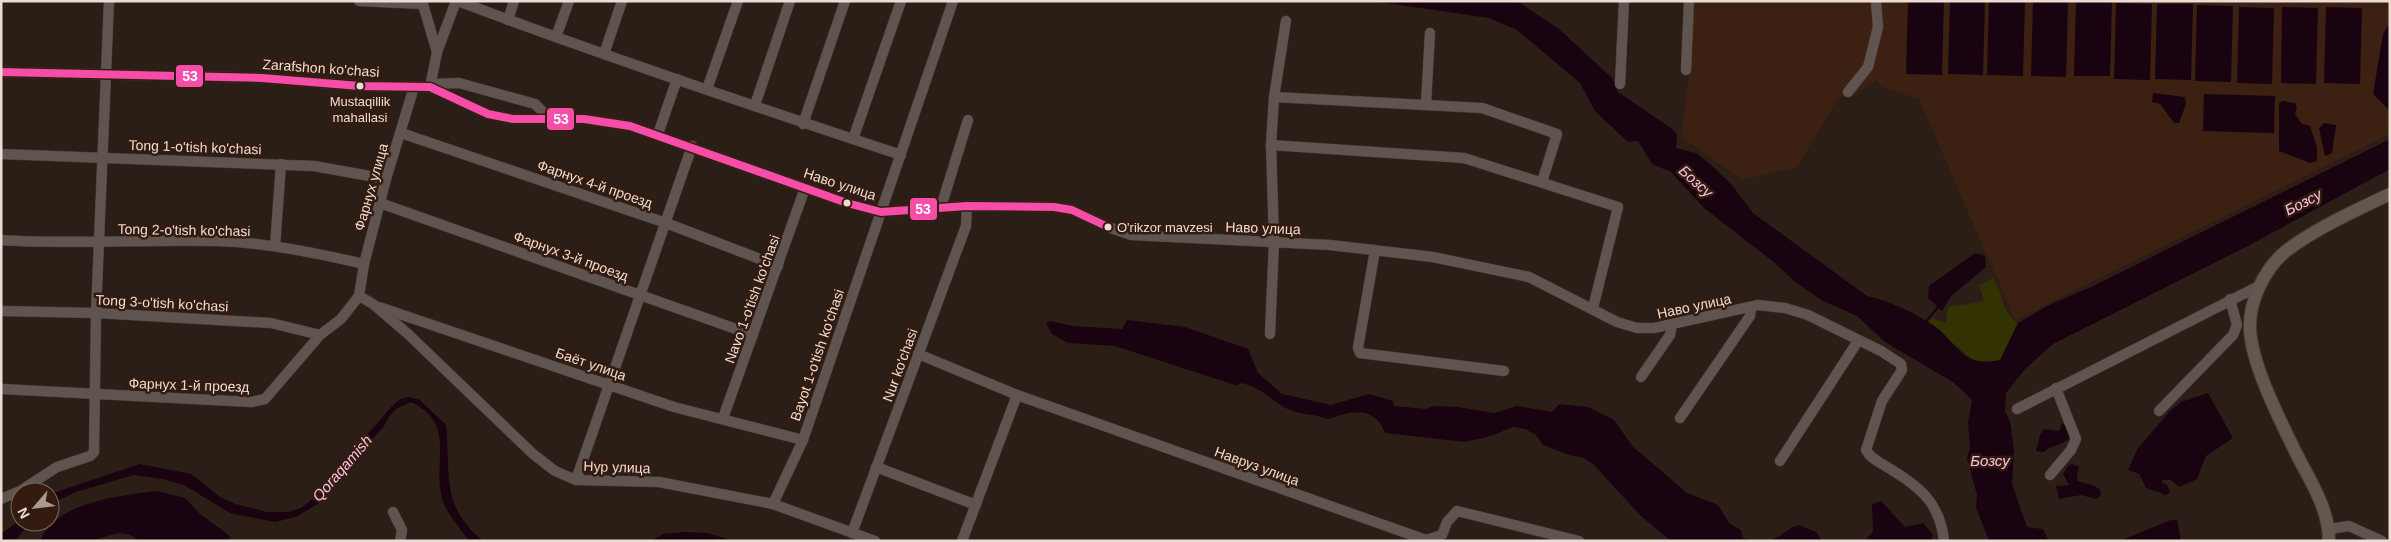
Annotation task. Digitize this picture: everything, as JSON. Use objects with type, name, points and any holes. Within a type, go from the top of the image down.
[{"type":"main road","points":[[2329,535],[2324,508],[2288,437],[2253,349],[2250,322],[2261,285],[2270,268],[2293,246],[2390,194]]},
{"type":"street","points":[[1,499],[20,491],[57,467],[90,456],[95,446],[93,396],[109,1]]},
{"type":"street","points":[[360,1],[422,2],[437,52]]},
{"type":"street","points":[[430,86],[437,52],[457,1],[556,38],[755,105],[802,124],[901,155]]},
{"type":"street","points":[[508,20],[514,1]]},
{"type":"street","points":[[556,38],[568,1]]},
{"type":"street","points":[[604,54],[622,1]]},
{"type":"street","points":[[707,89],[738,1]]},
{"type":"street","points":[[755,105],[790,1]]},
{"type":"street","points":[[802,124],[845,1]]},
{"type":"street","points":[[853,139],[901,1]]},
{"type":"street","name":"Bayot 1-o'tish ko'chasi","points":[[773,504],[803,440],[953,1]]},
{"type":"street","points":[[1620,84],[1624,1]]},
{"type":"street","points":[[1686,70],[1690,1]]},
{"type":"street","points":[[1848,92],[1868,68],[1878,27],[1876,1]]},
{"type":"street","points":[[1270,334],[1274,241],[1271,145],[1274,96],[1286,20]]},
{"type":"street","points":[[1426,104],[1430,33]]},
{"type":"street","name":"Zarafshon ko'chasi","points":[[1,72],[262,78],[360,86],[414,87],[459,83],[535,104],[548,118]]},
{"type":"street","points":[[658,134],[677,79]]},
{"type":"street","name":"Наво улица","points":[[430,86],[488,114],[514,119],[584,119],[630,126],[692,146],[847,203],[881,212],[967,206],[1063,208],[1131,235],[1192,240],[1274,241],[1433,257],[1521,275],[1593,308],[1617,322],[1637,328],[1654,328],[1758,306],[1785,308],[1808,315],[1858,341],[1882,351],[1902,367],[1882,402],[1866,450],[1872,458],[1921,489],[1942,522],[1944,541]]},
{"type":"street","name":"Фарнух улица","points":[[359,296],[364,264],[386,178],[414,87]]},
{"type":"street","points":[[1274,96],[1482,108],[1557,134],[1542,182]]},
{"type":"street","points":[[941,207],[968,120]]},
{"type":"street","name":"Фарнух 4-й проезд","points":[[401,133],[666,223],[778,266]]},
{"type":"street","points":[[1271,145],[1464,158],[1618,207],[1593,308]]},
{"type":"street","points":[[576,480],[692,146]]},
{"type":"street","name":"Tong 1-o'tish ko'chasi","points":[[1,154],[314,166],[386,178]]},
{"type":"street","points":[[275,246],[281,164]]},
{"type":"street","name":"Navo 1-o'tish ko'chasi","points":[[723,418],[805,188]]},
{"type":"street","name":"Фарнух 3-й проезд","points":[[380,203],[753,335]]},
{"type":"street","name":"Nur ko'chasi","points":[[852,533],[966,226],[967,206]]},
{"type":"street","name":"Tong 2-o'tish ko'chasi","points":[[1,240],[219,242],[275,246],[364,264]]},
{"type":"street","points":[[1374,250],[1358,348],[1360,353],[1504,371]]},
{"type":"street","points":[[2017,409],[2230,299],[2261,285]]},
{"type":"street","name":"Нур улица","points":[[359,296],[373,304],[408,334],[533,454],[555,471],[576,480],[659,482],[773,504],[875,541]]},
{"type":"street","name":"Фарнух 1-й проезд","points":[[1,389],[93,396],[258,401],[265,399],[320,335],[341,319],[359,296]]},
{"type":"street","points":[[2159,412],[2233,335],[2237,325],[2230,299]]},
{"type":"street","name":"Баёт улица","points":[[373,304],[674,407],[803,440]]},
{"type":"street","points":[[1680,418],[1750,316],[1751,308]]},
{"type":"street","name":"Tong 3-o'tish ko'chasi","points":[[1,311],[96,313],[271,323],[320,335]]},
{"type":"street","points":[[1641,377],[1670,336],[1672,324]]},
{"type":"street","points":[[1780,461],[1858,341]]},
{"type":"street","name":"Навруз улица","points":[[918,354],[1016,395],[1426,540],[1442,535],[1448,522],[1457,511],[1579,541]]},
{"type":"street","points":[[2050,475],[2071,450],[2076,439],[2056,388]]},
{"type":"street","points":[[962,541],[1016,395]]},
{"type":"street","points":[[876,467],[976,505]]},
{"type":"street","points":[[393,512],[402,530],[400,541]]},
{"type":"street","points":[[2329,535],[2349,526],[2382,541]]},
{"type":"shaded area","points":[[1693,1],[2390,1],[2390,134],[2015,320],[1919,99],[1882,87],[1877,80],[1852,96],[1839,97],[1797,167],[1742,180],[1681,137],[1692,53]]},
{"type":"shaded area","points":[[1993,278],[2009,315],[2018,323],[2000,360],[1988,362],[1974,361],[1928,322],[1932,318],[1946,323],[1948,307],[1984,301],[1979,285]]},
{"type":"water","name":"Бозсу","points":[[1372,1],[1517,1],[1559,29],[1612,78],[1618,92],[1672,129],[1677,134],[1676,148],[1696,153],[1709,163],[1732,185],[1753,213],[1867,296],[1891,303],[1921,318],[1938,329],[1966,356],[1986,362],[2000,360],[2018,323],[2049,305],[2091,287],[2390,139],[2390,169],[2244,248],[2053,344],[2025,369],[2006,393],[2005,412],[2010,421],[2014,450],[2012,484],[2027,527],[2043,529],[2049,541],[1989,541],[1976,507],[1977,495],[1967,459],[1970,448],[1968,422],[1972,400],[1953,382],[1885,342],[1857,316],[1821,300],[1794,281],[1775,263],[1704,208],[1671,172],[1652,164],[1638,141],[1628,142],[1595,111],[1580,83],[1517,30],[1489,18]]},
{"type":"water","points":[[1908,1],[1944,1],[1942,75],[1906,74]]},
{"type":"water","points":[[1950,1],[1985,1],[1983,75],[1948,74]]},
{"type":"water","points":[[1989,1],[2025,1],[2023,76],[1987,75]]},
{"type":"water","points":[[2033,1],[2068,1],[2066,77],[2031,76]]},
{"type":"water","points":[[2076,1],[2112,1],[2110,76],[2074,76]]},
{"type":"water","points":[[2116,3],[2152,4],[2150,80],[2114,79]]},
{"type":"water","points":[[2157,4],[2193,4],[2191,80],[2155,79]]},
{"type":"water","points":[[2197,5],[2233,6],[2231,82],[2195,81]]},
{"type":"water","points":[[2239,7],[2274,8],[2272,84],[2237,83]]},
{"type":"water","points":[[2282,7],[2318,8],[2316,84],[2281,83]]},
{"type":"water","points":[[2326,7],[2362,8],[2360,84],[2324,83]]},
{"type":"water","points":[[2390,22],[2390,111],[2373,94],[2383,34]]},
{"type":"water","points":[[2153,93],[2185,97],[2186,104],[2179,123],[2174,123],[2160,104],[2152,102]]},
{"type":"water","points":[[2204,94],[2275,96],[2274,133],[2203,131]]},
{"type":"water","points":[[2283,101],[2295,103],[2297,108],[2295,114],[2302,124],[2310,126],[2317,147],[2317,161],[2310,163],[2279,151],[2279,103]]},
{"type":"water","points":[[2324,123],[2336,125],[2332,153],[2325,156],[2319,128]]},
{"type":"water","points":[[1975,253],[1985,256],[1986,267],[1951,296],[1942,311],[1928,298],[1929,286]]},
{"type":"water","points":[[1127,320],[1185,327],[1248,349],[1258,373],[1282,394],[1331,405],[1369,394],[1393,401],[1394,406],[1426,409],[1434,406],[1458,407],[1494,413],[1517,406],[1552,412],[1559,404],[1588,407],[1614,420],[1633,447],[1687,493],[1718,505],[1729,523],[1741,530],[1743,538],[1751,541],[1671,541],[1640,515],[1594,465],[1584,458],[1569,455],[1543,445],[1536,435],[1525,429],[1513,427],[1491,436],[1465,442],[1385,433],[1375,418],[1368,414],[1361,412],[1345,414],[1328,419],[1294,412],[1260,390],[1246,384],[1239,383],[1238,386],[1115,346],[1068,343],[1052,334],[1046,323],[1050,321],[1073,326],[1122,329]]},
{"type":"water","points":[[2208,393],[2233,438],[2206,456],[2197,479],[2179,487],[2171,480],[2163,480],[2161,482],[2167,485],[2170,492],[2166,495],[2146,488],[2139,474],[2128,470],[2138,448],[2170,411],[2181,402]]},
{"type":"water","name":"Qoraqamish","points":[[409,397],[420,400],[446,425],[450,488],[454,502],[469,528],[483,541],[470,541],[447,511],[441,494],[438,431],[433,420],[425,410],[411,402],[396,409],[321,502],[296,517],[275,522],[230,513],[184,485],[163,479],[134,475],[76,492],[60,499],[60,491],[140,464],[191,474],[220,497],[236,504],[267,512],[288,512],[301,508],[311,500],[400,399]]},
{"type":"water","points":[[2062,423],[2067,427],[2069,438],[2044,452],[2036,451],[2040,435],[2044,429],[2059,431]]},
{"type":"water","points":[[2072,464],[2079,467],[2078,481],[2095,486],[2100,490],[2101,496],[2096,499],[2081,495],[2059,499],[2056,486],[2069,485],[2063,474],[2068,466]]},
{"type":"water","points":[[157,491],[185,498],[199,513],[231,537],[227,541],[139,541],[122,533],[91,541],[40,541],[46,532],[60,532],[60,517],[91,503],[126,495]]},
{"type":"water","points":[[1881,501],[1905,527],[1923,523],[1933,535],[1931,541],[1864,541],[1873,532],[1872,504]]},
{"type":"water","points":[[2171,520],[2177,520],[2181,541],[2119,541]]},
{"type":"water","points":[[1799,525],[1816,532],[1822,541],[1770,541],[1791,528]]},
{"type":"water","points":[[10,527],[10,532],[22,532],[16,539],[1,541],[1,534]]},
{"type":"water","points":[[707,533],[735,541],[651,541],[663,534]]},
{"type":"waterway","points":[[1925,323],[1938,307]]},
{"type":"transit line","name":"53","points":[[1,72],[262,78],[360,86],[430,87],[488,114],[513,119],[584,119],[630,126],[847,203],[881,212],[967,206],[1054,207],[1072,210],[1108,227]]},
{"type":"place","name":"Mustaqillik mahallasi","points":[[360,86]]},
{"type":"place","name":"O'rikzor mavzesi","points":[[1108,227]]}]
